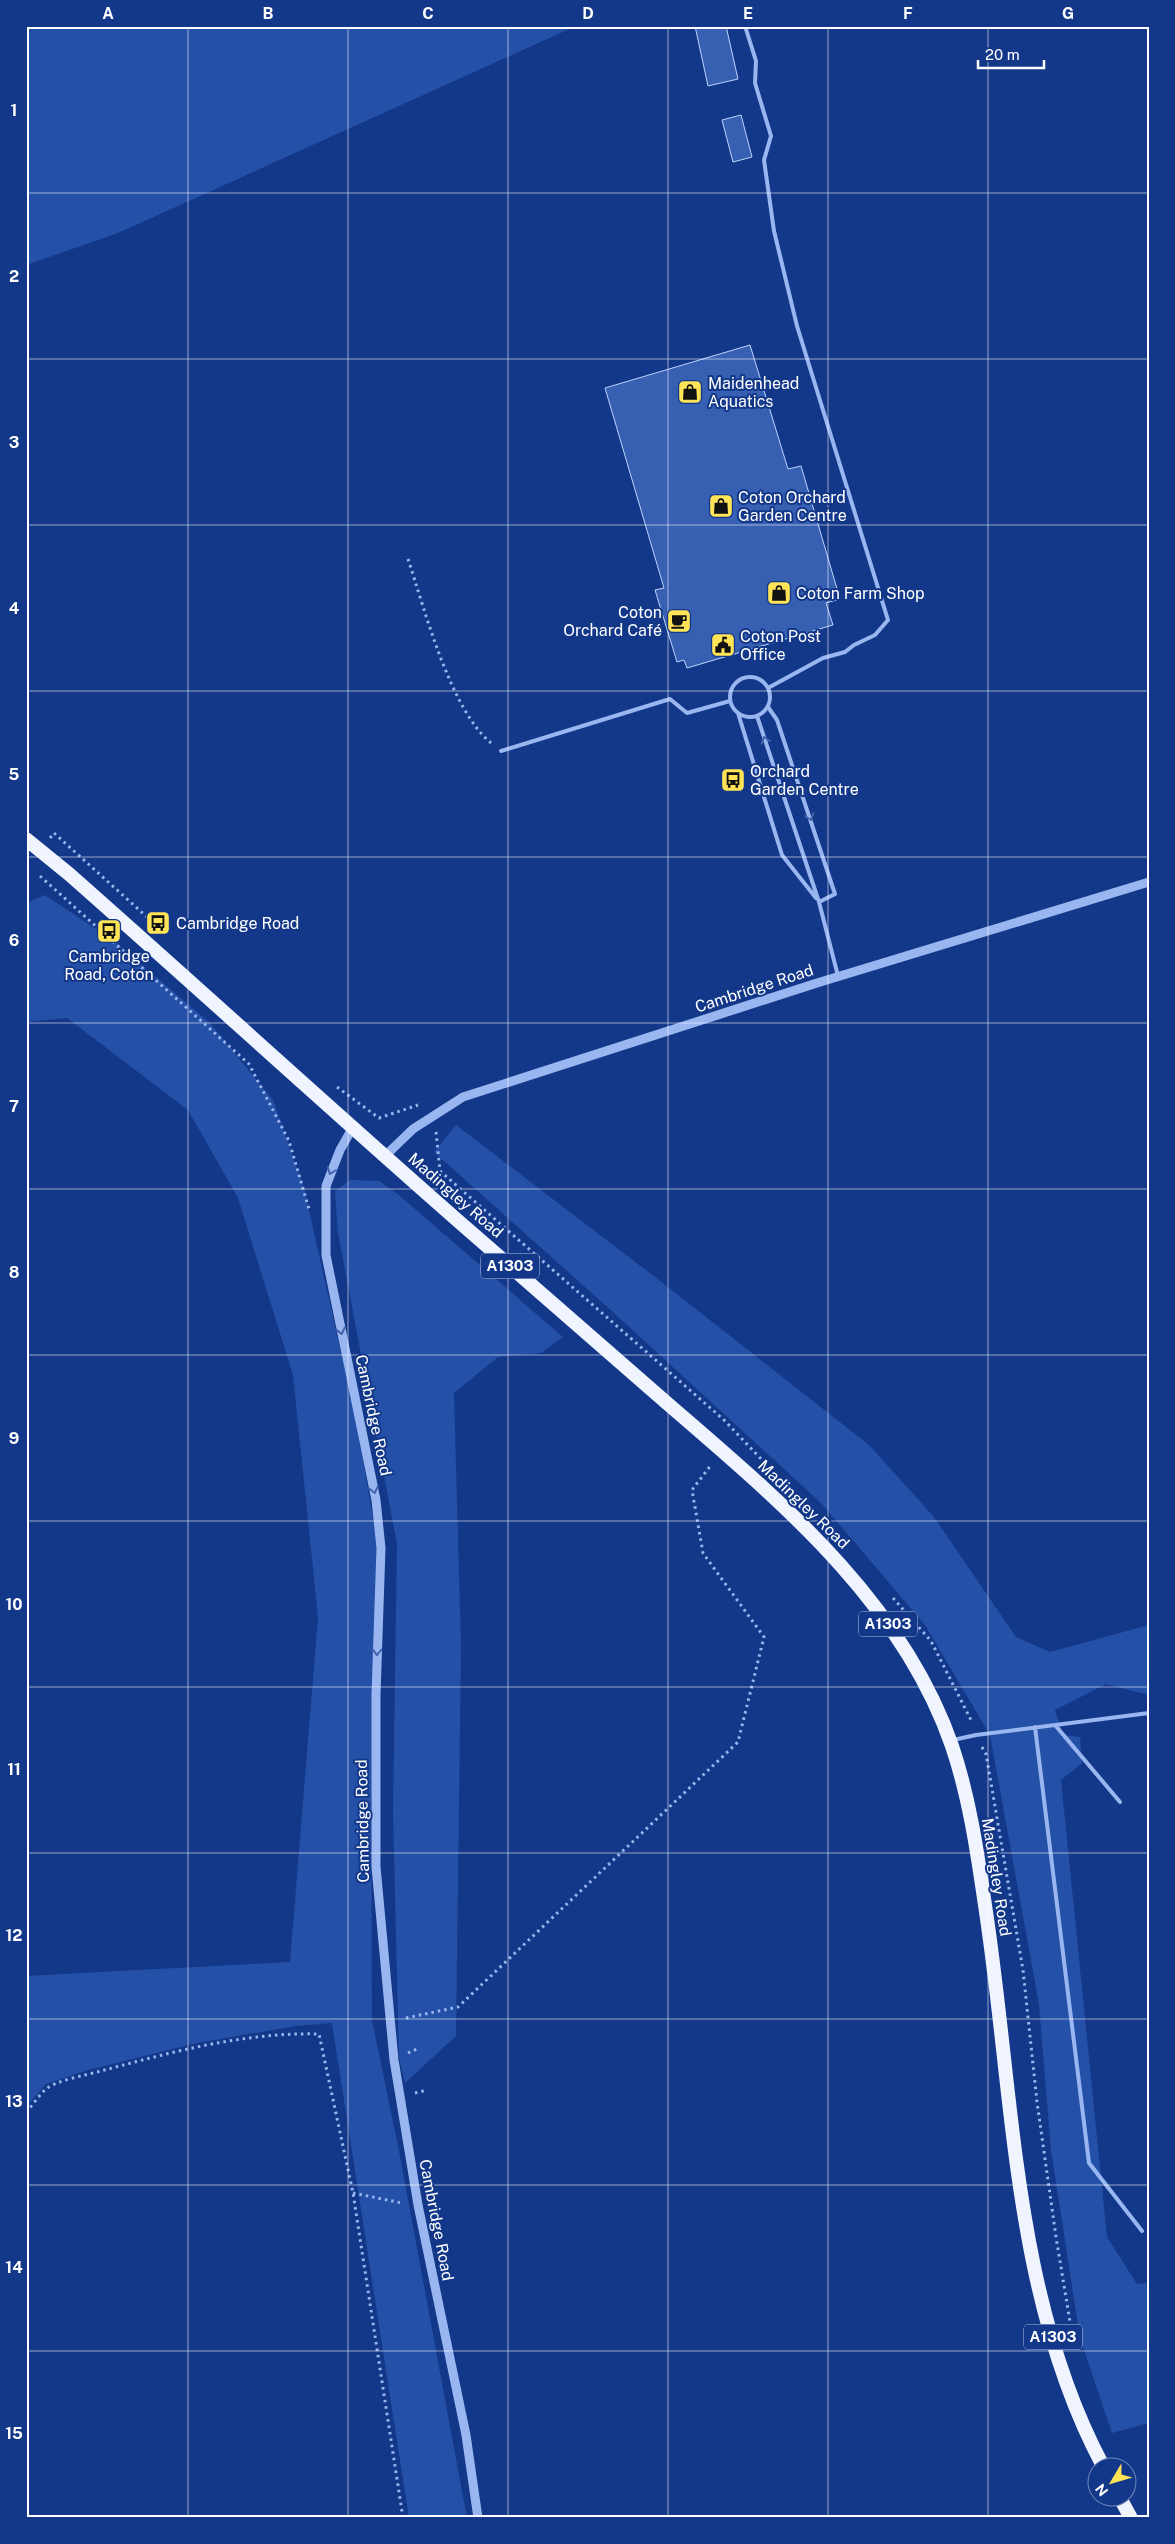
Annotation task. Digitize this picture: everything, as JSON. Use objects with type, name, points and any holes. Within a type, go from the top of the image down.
[{"type":"highway","name":"Madingley Road","points":[[26,839],[69,874],[353,1127],[722,1451],[826,1547],[884,1617],[920,1673],[950,1741],[960,1771],[975,1840],[993,1959],[1022,2202],[1038,2286],[1068,2390],[1098,2456]]},
{"type":"highway","points":[[1124,2506],[1131,2518]]},
{"type":"street","name":"Cambridge Road","points":[[386,1156],[412,1129],[463,1097],[839,977],[1149,882]]},
{"type":"street","name":"Cambridge Road","points":[[353,1127],[340,1150],[326,1186],[326,1255],[376,1500],[381,1548],[376,1695],[376,1867],[394,2060],[418,2205],[466,2435],[478,2518]]},
{"type":"lane","points":[[745,26],[756,61],[755,83],[771,136],[764,160],[776,241],[797,326],[888,620],[875,635],[854,644],[845,652],[823,658],[768,688]]},
{"type":"lane","points":[[738,713],[744,716],[758,716],[768,707],[770,694],[768,688],[759,679],[747,677],[735,683],[732,688],[730,701],[738,713],[782,855],[819,902]]},
{"type":"lane","points":[[502,751],[670,699],[687,713],[730,701]]},
{"type":"lane","points":[[768,707],[777,720],[835,894],[819,902]]},
{"type":"lane","points":[[758,716],[819,902],[839,977]]},
{"type":"lane","points":[[950,1741],[976,1735],[1149,1713]]},
{"type":"lane","points":[[1055,1724],[1120,1802]]},
{"type":"lane","points":[[1035,1727],[1088,2163],[1142,2231]]},
{"type":"path","points":[[408,559],[443,662],[463,706],[481,735],[502,751]]},
{"type":"path","points":[[34,871],[249,1064],[289,1140],[310,1212]]},
{"type":"path","points":[[438,1135],[440,1171],[724,1420],[764,1461]]},
{"type":"path","points":[[390,2022],[458,2007],[738,1742],[764,1637],[703,1553],[692,1490],[722,1451]]},
{"type":"path","points":[[888,1592],[931,1641],[968,1712],[976,1735],[986,1754],[1023,1970],[1040,2121],[1056,2238],[1074,2342]]},
{"type":"path","points":[[26,2112],[47,2088],[121,2066],[167,2054],[243,2039],[285,2033],[319,2034],[353,2193],[403,2518]]},
{"type":"path","points":[[353,2193],[364,2197],[418,2205]]},
{"type":"shaded area","points":[[26,26],[576,26],[118,233],[26,265]]},
{"type":"shaded area","points":[[45,895],[114,941],[211,1024],[273,1100],[304,1188],[354,1410],[377,1541],[371,1807],[372,2020],[399,2151],[467,2518],[409,2518],[332,2023],[296,2026],[197,2043],[88,2070],[46,2084],[26,2107],[26,1976],[290,1962],[318,1617],[293,1375],[238,1198],[188,1110],[67,1018],[26,1022],[26,903]]},
{"type":"shaded area","points":[[456,1125],[664,1284],[869,1445],[934,1517],[1016,1637],[1050,1652],[1149,1625],[1149,1695],[1106,1684],[1055,1710],[1063,1735],[1080,1737],[1082,1763],[1061,1780],[1107,2237],[1137,2284],[1149,2283],[1149,2423],[1112,2433],[1080,2338],[1051,2150],[1039,2004],[990,1735],[925,1625],[821,1503],[614,1313],[434,1152]]},
{"type":"shaded area","points":[[350,1180],[379,1181],[399,1195],[563,1337],[541,1353],[498,1357],[454,1393],[461,1647],[456,2036],[405,2083],[399,2057],[393,1812],[397,1544],[338,1233],[335,1191]]},
{"type":"building","points":[[695,26],[726,26],[738,79],[708,86]]},
{"type":"building","points":[[741,115],[752,157],[733,162],[722,120]]},
{"type":"building","points":[[750,345],[788,469],[801,466],[840,599],[826,603],[833,625],[687,668],[684,660],[677,662],[655,590],[664,588],[605,388]]},
{"type":"place","name":"Maidenhead Aquatics","points":[[690,392]]},
{"type":"place","name":"Coton Orchard Garden Centre","points":[[721,506]]},
{"type":"place","name":"Coton Farm Shop","points":[[779,593]]},
{"type":"place","name":"Coton Orchard Café","points":[[679,621]]},
{"type":"place","name":"Coton Post Office","points":[[723,645]]},
{"type":"place","name":"Orchard Garden Centre","points":[[733,780]]},
{"type":"place","name":"Cambridge Road","points":[[158,923]]},
{"type":"place","name":"Cambridge Road, Coton","points":[[109,931]]}]
